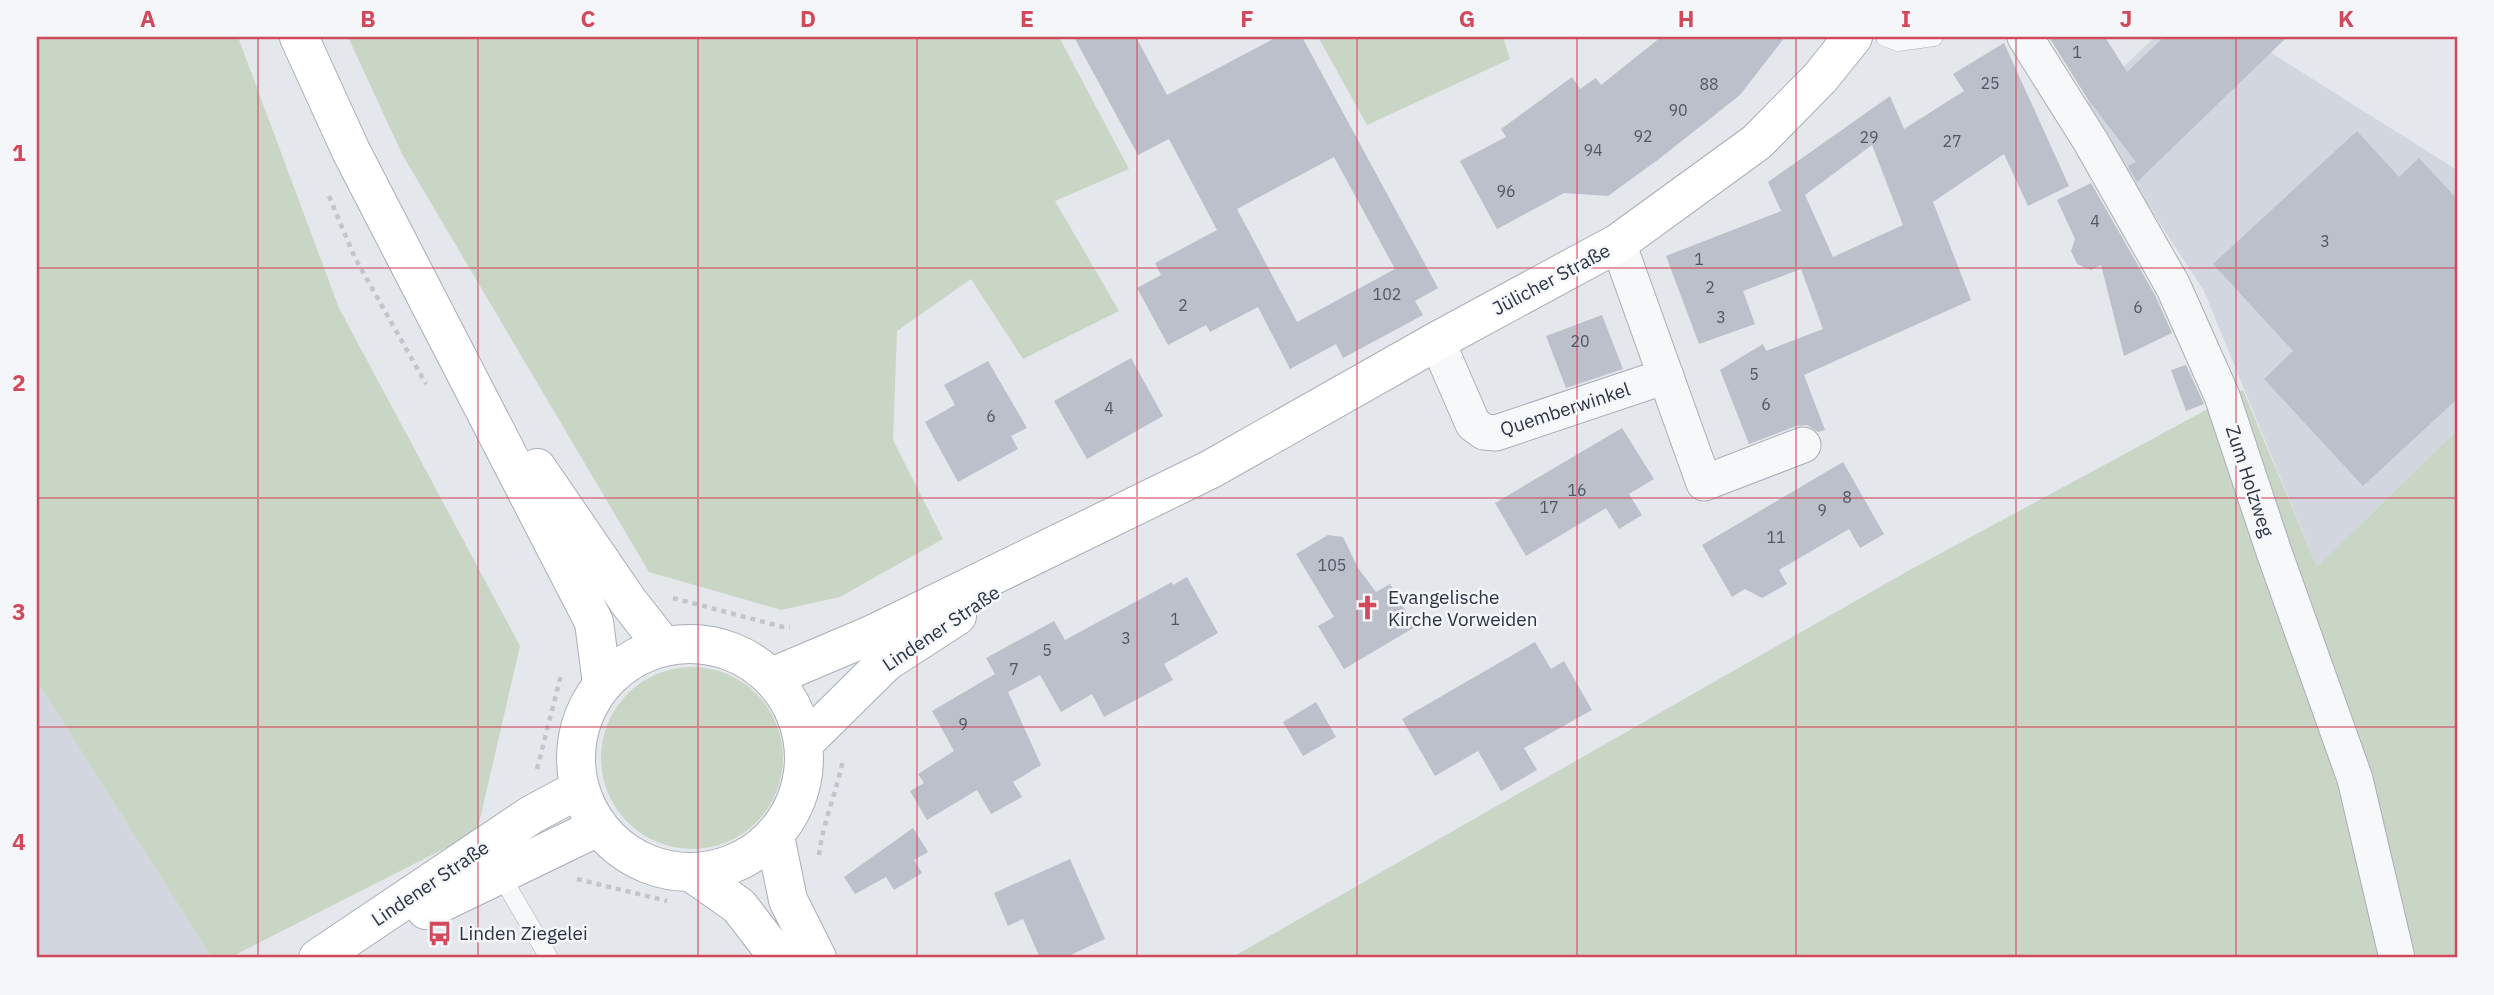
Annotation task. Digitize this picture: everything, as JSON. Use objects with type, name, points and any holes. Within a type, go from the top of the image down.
[{"type":"main road","points":[[299,37],[352,151],[442,330],[594,622],[602,684]]},
{"type":"main road","name":"Jülicher Straße","points":[[1211,469],[1437,341],[1618,243],[1757,142],[1820,78],[1853,37]]},
{"type":"main road","points":[[442,330],[628,601],[663,646]]},
{"type":"main road","name":"Lindener Straße","points":[[772,677],[829,653],[1091,529],[1211,469]]},
{"type":"main road","name":"Lindener Straße","points":[[804,743],[886,662],[1091,529]]},
{"type":"main road","points":[[685,889],[722,868],[751,856],[775,836],[794,809],[804,777],[804,743],[794,708],[772,677],[749,659],[722,648],[693,643],[663,646],[630,660],[602,684],[587,707],[578,733],[575,761],[579,789],[598,827],[624,852],[656,868],[685,889],[738,906],[779,958]]},
{"type":"main road","name":"Lindener Straße","points":[[318,958],[531,816],[579,789]]},
{"type":"main road","name":"Lindener Straße","points":[[334,958],[598,827]]},
{"type":"main road","points":[[775,836],[788,900],[817,958]]},
{"type":"street","name":"Zum Holzweg","points":[[2025,37],[2091,142],[2173,286],[2222,396],[2355,779],[2397,958]]},
{"type":"street","points":[[1618,243],[1704,482],[1803,445]]},
{"type":"street","name":"Quemberwinkel","points":[[1437,341],[1473,424],[1484,432],[1496,433],[1665,376]]},
{"type":"lane","points":[[1885,37],[1898,42],[1934,37]]},
{"type":"lane","points":[[500,874],[549,958]]},
{"type":"path","points":[[628,601],[651,593],[783,627],[814,625],[829,653]]},
{"type":"path","points":[[531,816],[522,796],[537,771],[551,722],[563,663]]},
{"type":"path","points":[[819,857],[822,835],[837,789],[844,755]]},
{"type":"path","points":[[552,849],[567,877],[685,889]]},
{"type":"shaded area","points":[[2155,37],[2246,37],[2457,170],[2457,430],[2317,567],[2204,291],[2083,105]]},
{"type":"shaded area","points":[[37,681],[212,958],[37,958]]},
{"type":"green space","points":[[37,37],[238,37],[339,308],[520,646],[477,832],[229,958],[212,958],[37,681]]},
{"type":"green space","points":[[348,37],[1059,37],[1129,169],[1055,201],[1119,311],[1023,359],[971,279],[897,331],[893,440],[943,539],[840,597],[781,610],[649,572],[402,154]]},
{"type":"green space","points":[[1318,37],[1503,37],[1510,59],[1367,125]]},
{"type":"green space","points":[[2243,390],[2317,567],[2457,430],[2457,958],[1231,958],[1908,571]]},
{"type":"green space","points":[[692,667],[727,674],[756,694],[776,723],[783,758],[776,793],[756,822],[727,842],[692,849],[657,842],[628,822],[608,793],[601,758],[608,723],[628,694],[657,674]]},
{"type":"building","points":[[1074,37],[1136,37],[1167,95],[1277,37],[1302,37],[1438,288],[1415,301],[1423,315],[1343,358],[1336,344],[1290,369],[1258,307],[1210,332],[1206,325],[1168,345],[1137,288],[1161,275],[1155,263],[1217,230],[1169,139],[1138,155]],"holes":[[[1334,157],[1395,269],[1297,322],[1237,209]]]},
{"type":"building","points":[[1661,37],[1785,37],[1740,95],[1608,196],[1564,193],[1497,229],[1460,161],[1506,137],[1501,129],[1572,77],[1580,89],[1596,78],[1601,85]]},
{"type":"building","points":[[2049,37],[2105,37],[2127,72],[2164,37],[2287,37],[2137,182],[2128,166],[2136,162],[2087,98]]},
{"type":"building","points":[[2004,43],[2069,186],[2028,206],[2004,154],[1933,202],[1971,300],[1804,375],[1825,430],[1818,432],[1807,425],[1796,426],[1749,444],[1720,370],[1763,344],[1766,351],[1823,329],[1801,269],[1743,291],[1755,324],[1699,344],[1666,256],[1781,211],[1768,182],[1890,96],[1904,129],[1964,91],[1953,74]],"holes":[[[1872,145],[1903,225],[1833,257],[1805,195]]]},
{"type":"building","points":[[2357,131],[2399,177],[2419,158],[2457,199],[2457,399],[2363,486],[2264,379],[2293,351],[2213,264]]},
{"type":"building","points":[[2091,183],[2155,295],[2172,333],[2124,356],[2101,265],[2091,270],[2077,264],[2071,251],[2075,239],[2057,200]]},
{"type":"building","points":[[1602,315],[1623,369],[1566,388],[1546,336]]},
{"type":"building","points":[[1131,358],[1163,416],[1087,459],[1054,401]]},
{"type":"building","points":[[988,361],[1027,428],[1011,436],[1018,449],[958,482],[925,422],[955,405],[944,385]]},
{"type":"building","points":[[2186,365],[2204,404],[2186,411],[2171,370]]},
{"type":"building","points":[[1622,428],[1654,479],[1629,494],[1642,515],[1619,529],[1606,508],[1526,556],[1495,503]]},
{"type":"building","points":[[1843,462],[1884,534],[1860,548],[1849,529],[1779,570],[1787,584],[1762,598],[1745,589],[1732,597],[1702,545]]},
{"type":"building","name":"Evangelische Kirche Vorweiden","points":[[1328,535],[1343,537],[1358,568],[1376,592],[1390,584],[1415,627],[1344,669],[1318,626],[1334,617],[1296,554]]},
{"type":"building","points":[[1187,577],[1218,633],[1164,664],[1173,680],[1104,717],[1092,694],[1061,712],[1040,675],[1008,692],[1041,765],[1013,782],[1022,797],[991,814],[977,790],[927,820],[910,791],[924,783],[918,774],[954,751],[932,711],[995,674],[986,658],[1054,621],[1065,640],[1172,582],[1173,585]]},
{"type":"building","points":[[1535,642],[1551,669],[1564,661],[1592,710],[1524,748],[1537,770],[1501,791],[1478,751],[1435,776],[1402,719]]},
{"type":"building","points":[[1316,702],[1336,737],[1303,756],[1283,722]]},
{"type":"building","points":[[913,828],[928,852],[914,860],[922,873],[894,890],[886,877],[855,894],[844,877]]},
{"type":"building","points":[[1070,859],[1105,939],[1064,958],[1040,958],[1023,919],[1008,926],[994,893]]},
{"type":"place","name":"Evangelische Kirche Vorweiden","points":[[1368,608]]},
{"type":"place","name":"Linden Ziegelei","points":[[439,933]]}]
